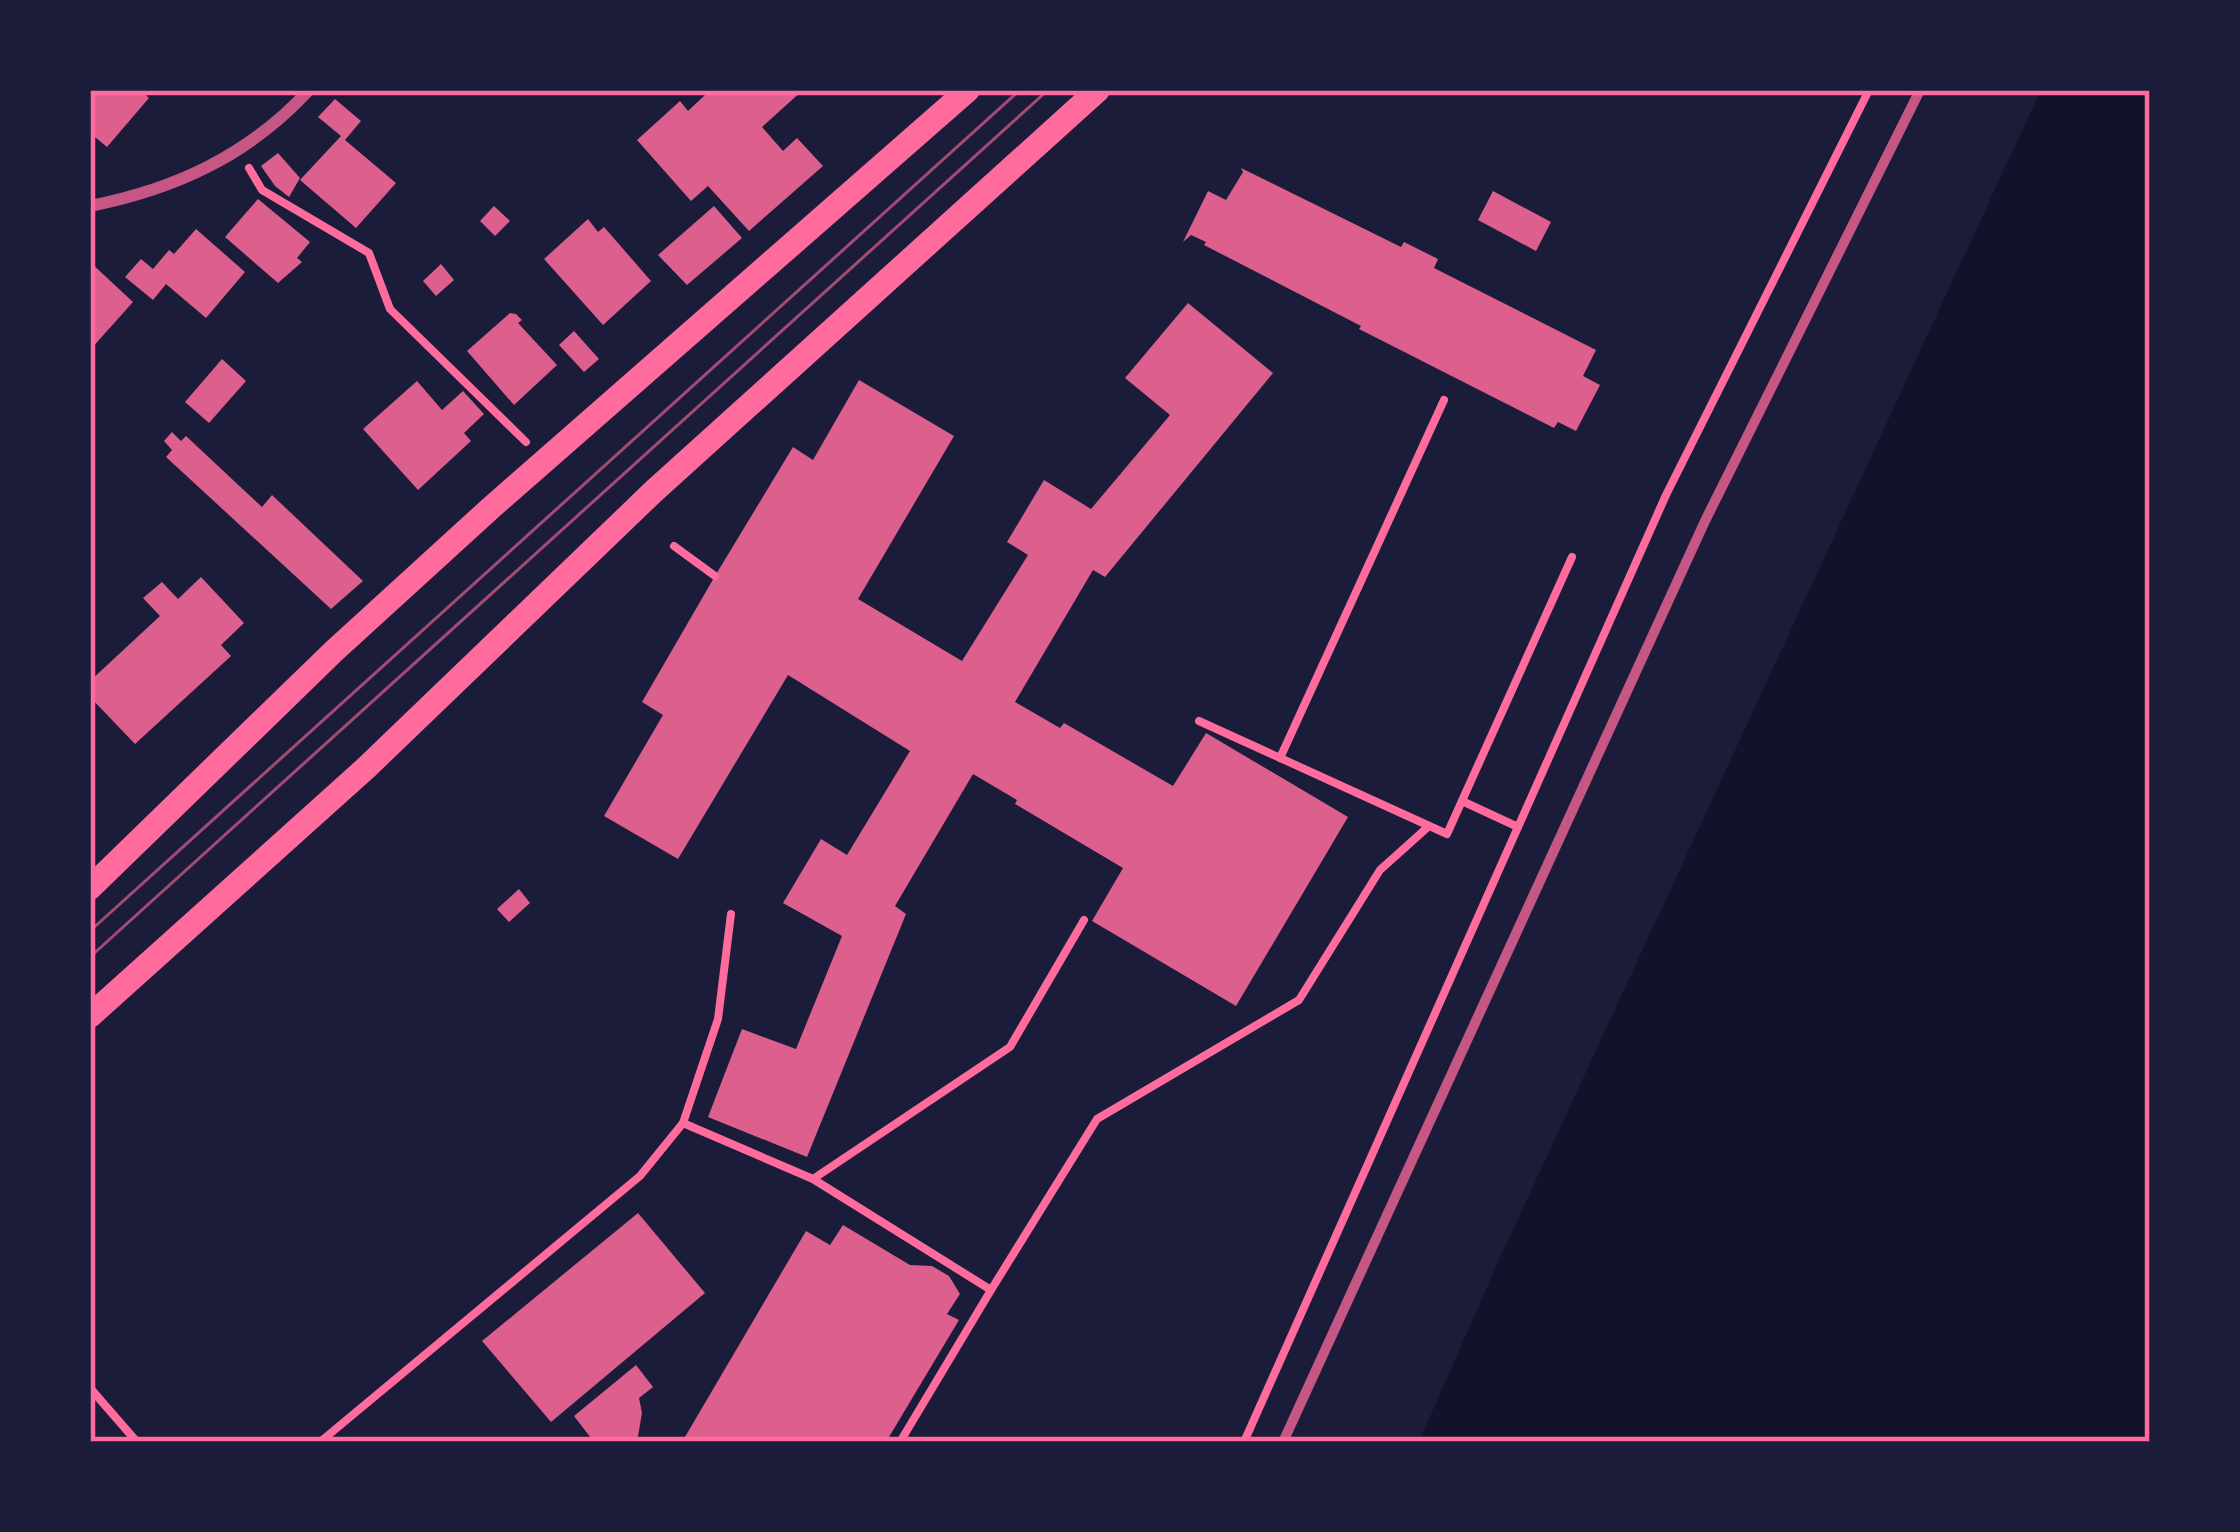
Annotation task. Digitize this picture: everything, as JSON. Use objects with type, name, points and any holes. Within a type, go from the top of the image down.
[{"type":"main road","points":[[90,888],[334,651],[493,506],[968,90]]},
{"type":"main road","points":[[90,1016],[367,767],[654,491],[1098,90]]},
{"type":"street","points":[[90,206],[124,199],[213,167],[263,134],[309,90]]},
{"type":"street","points":[[1283,1442],[1705,521],[1920,90]]},
{"type":"path","points":[[1244,1442],[1666,495],[1869,90]]},
{"type":"path","points":[[262,190],[369,253],[390,309],[528,444]]},
{"type":"path","points":[[1280,758],[1444,400]]},
{"type":"path","points":[[674,546],[715,576]]},
{"type":"path","points":[[1199,721],[1447,834],[1572,557]]},
{"type":"path","points":[[1462,801],[1518,827]]},
{"type":"path","points":[[900,1442],[1097,1119],[1299,1000],[1380,870],[1429,826]]},
{"type":"path","points":[[320,1442],[640,1176],[682,1123],[718,1019],[731,914]]},
{"type":"path","points":[[813,1179],[1010,1048],[1084,920]]},
{"type":"path","points":[[682,1123],[813,1179],[991,1290]]},
{"type":"path","points":[[90,1388],[136,1442]]},
{"type":"shaded area","points":[[2041,90],[2150,90],[2150,1442],[1419,1442],[1498,1262]]},
{"type":"building","points":[[90,90],[140,90],[149,98],[107,147],[90,133]]},
{"type":"building","points":[[701,90],[803,90],[762,127],[783,151],[797,138],[823,166],[749,231],[708,186],[691,201],[637,140],[680,101],[688,111],[705,95]]},
{"type":"building","points":[[335,99],[361,121],[345,140],[396,183],[356,228],[300,180],[341,136],[318,117]]},
{"type":"building","points":[[278,153],[300,178],[289,197],[261,166]]},
{"type":"building","points":[[1241,168],[1401,247],[1404,242],[1438,259],[1434,268],[1596,350],[1583,376],[1600,385],[1576,431],[1558,422],[1554,428],[1359,329],[1361,326],[1204,245],[1206,242],[1191,235],[1183,242],[1208,191],[1226,200]]},
{"type":"building","points":[[1493,191],[1551,222],[1536,251],[1478,220]]},
{"type":"building","points":[[258,199],[310,242],[297,258],[302,262],[278,283],[225,237]]},
{"type":"building","points":[[494,206],[510,221],[495,236],[480,221]]},
{"type":"building","points":[[714,206],[742,238],[687,285],[658,255]]},
{"type":"building","points":[[588,219],[598,232],[604,227],[651,281],[603,325],[544,259]]},
{"type":"building","points":[[196,229],[245,272],[206,318],[166,284],[153,300],[125,277],[141,259],[153,269]]},
{"type":"building","points":[[90,262],[133,302],[90,350]]},
{"type":"building","points":[[441,264],[454,280],[436,296],[423,281]]},
{"type":"building","points":[[1188,303],[1273,373],[1105,577],[1093,570],[1015,702],[1060,728],[1064,723],[1173,786],[1206,733],[1348,817],[1236,1006],[1092,921],[1123,868],[973,774],[895,906],[906,914],[807,1157],[708,1117],[742,1029],[796,1049],[842,936],[783,903],[821,839],[847,855],[910,751],[788,675],[678,859],[604,816],[663,715],[642,702],[715,576],[793,447],[813,460],[859,380],[954,436],[858,599],[962,661],[1028,555],[1007,542],[1044,480],[1091,509],[1170,415],[1125,378]]},
{"type":"building","points":[[510,313],[522,320],[518,323],[557,365],[514,405],[467,351]]},
{"type":"building","points":[[574,331],[599,359],[584,372],[559,345]]},
{"type":"building","points":[[222,359],[246,381],[209,423],[185,402]]},
{"type":"building","points":[[417,381],[442,410],[463,391],[484,414],[464,433],[471,441],[418,490],[363,429]]},
{"type":"building","points":[[172,432],[181,441],[186,436],[262,507],[272,495],[363,581],[331,609],[166,457],[172,450],[164,441]]},
{"type":"building","points":[[201,577],[244,623],[221,645],[231,656],[135,744],[90,697],[90,681],[160,616],[143,598],[162,582],[178,599]]},
{"type":"building","points":[[519,889],[530,903],[509,922],[497,909]]},
{"type":"building","points":[[638,1213],[705,1293],[551,1422],[482,1341]]},
{"type":"building","points":[[843,1225],[910,1265],[932,1266],[949,1276],[960,1294],[947,1314],[959,1320],[886,1442],[682,1442],[806,1231],[830,1245]]},
{"type":"building","points":[[636,1365],[653,1387],[639,1398],[642,1413],[637,1442],[594,1442],[574,1416]]},
{"type":"tram line","points":[[90,931],[1020,90]]},
{"type":"tram line","points":[[90,957],[1048,90]]}]
